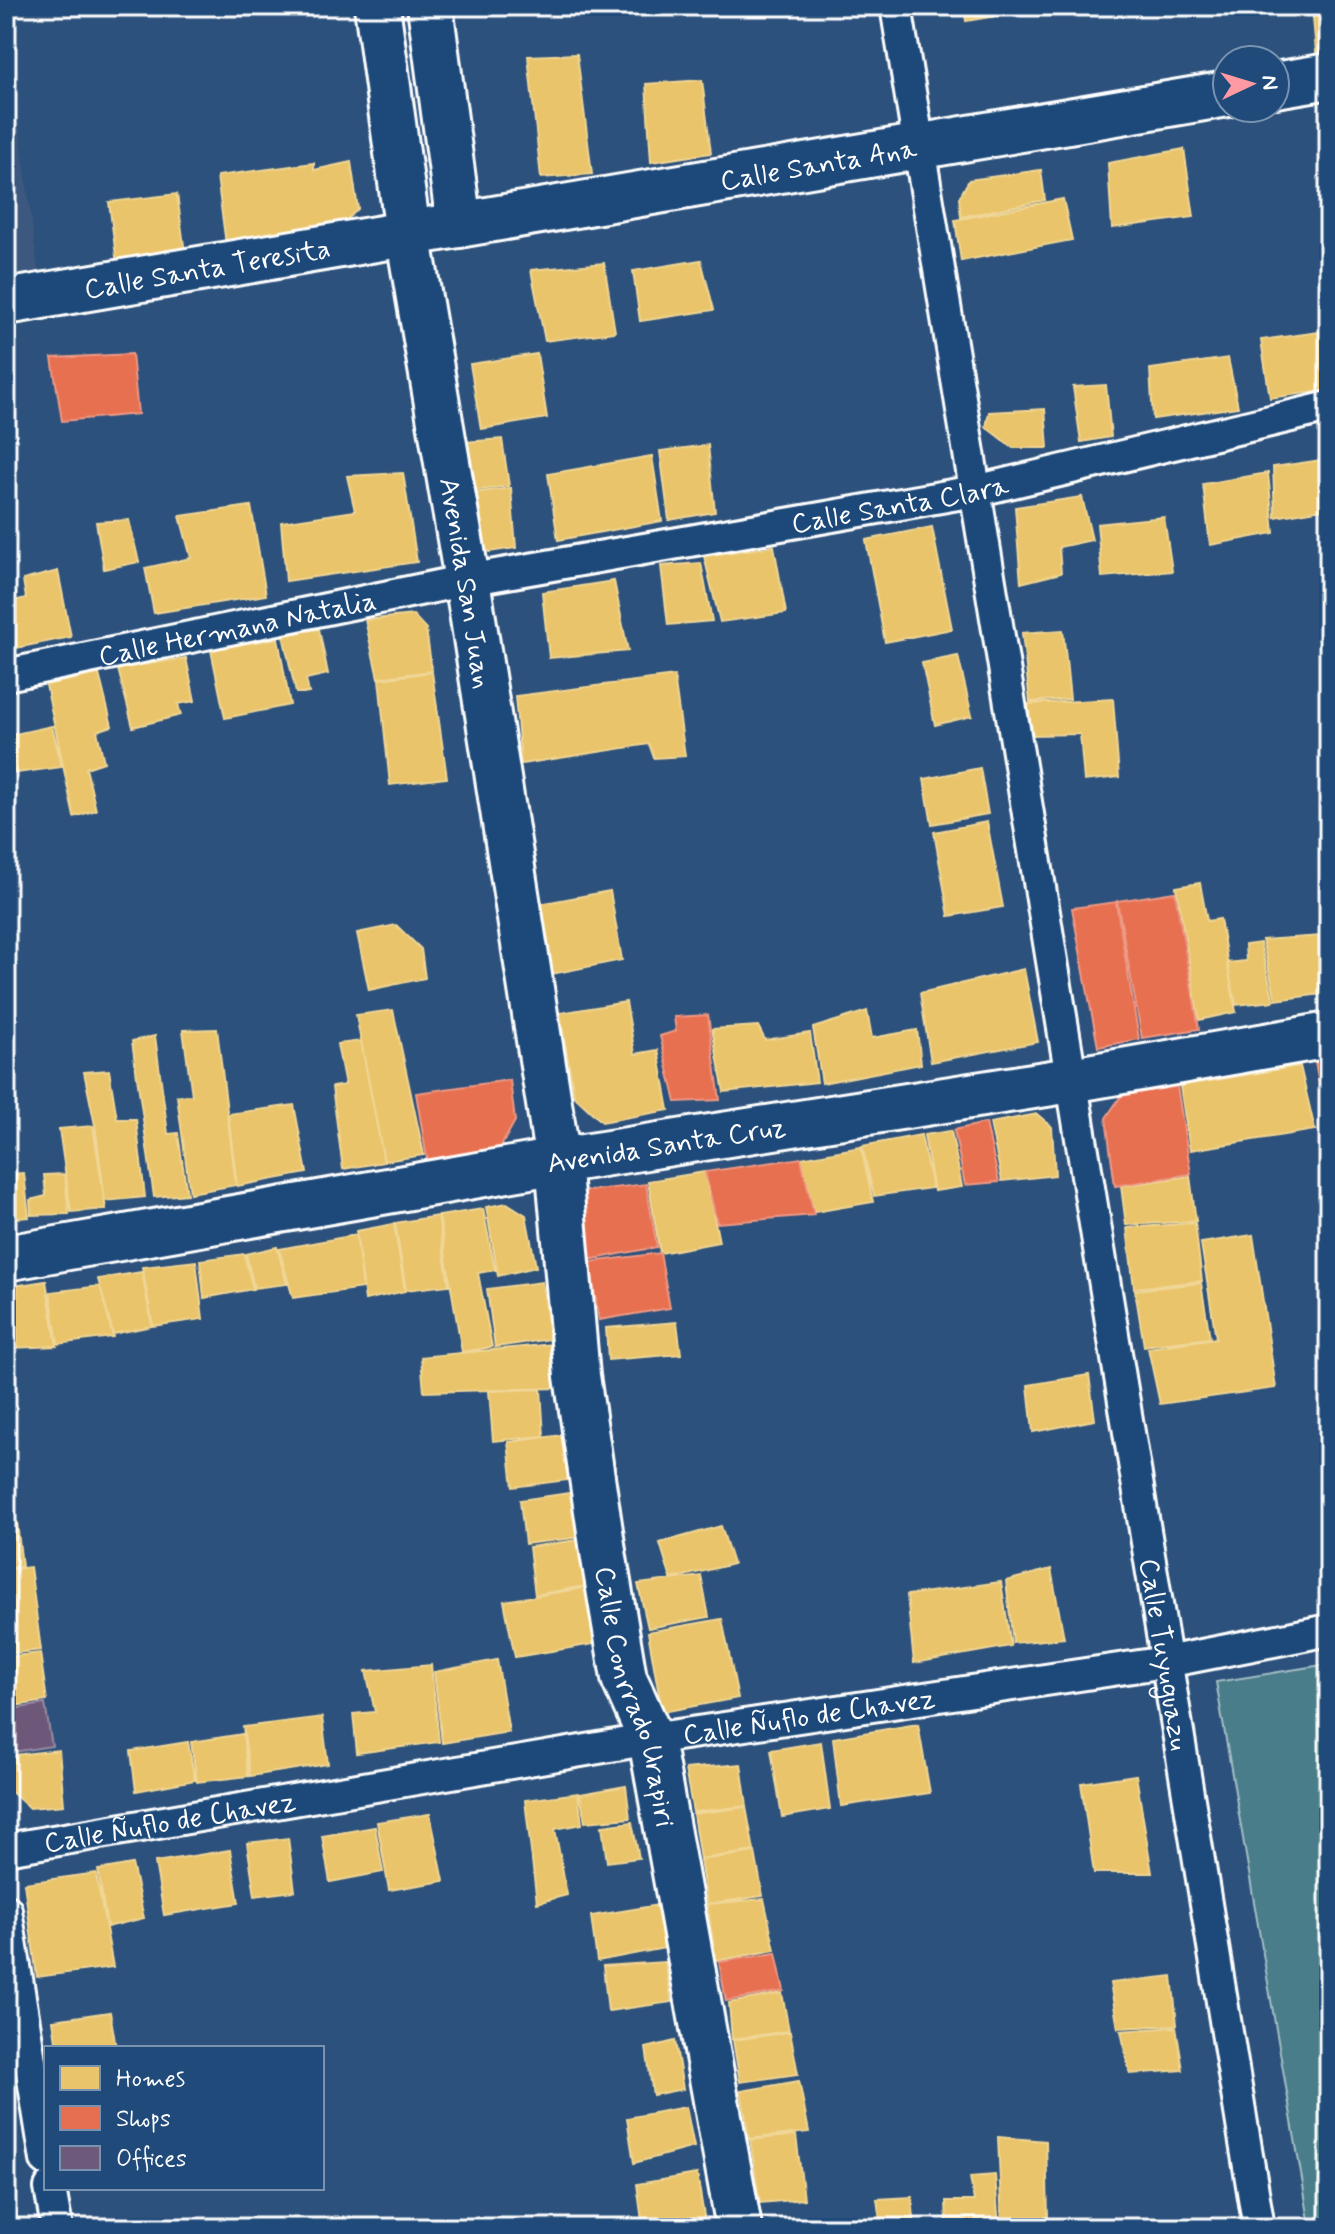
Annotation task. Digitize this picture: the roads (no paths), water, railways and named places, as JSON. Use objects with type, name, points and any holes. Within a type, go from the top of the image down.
[{"type":"street","name":"Avenida San Juan","points":[[377,6],[408,233],[467,580],[558,1161]]},
{"type":"street","points":[[430,6],[459,225]]},
{"type":"street","name":"Calle Tuyuguazu","points":[[896,6],[1259,2228]]},
{"type":"street","points":[[1291,82],[1329,76]]},
{"type":"street","name":"Calle Santa Ana","points":[[408,233],[1211,97]]},
{"type":"street","name":"Calle Santa Teresita","points":[[6,302],[408,233]]},
{"type":"street","name":"Calle Santa Clara","points":[[467,580],[975,491],[1329,407]]},
{"type":"street","name":"Calle Hermana Natalia","points":[[6,675],[467,580]]},
{"type":"street","name":"Avenida Santa Cruz","points":[[6,1258],[558,1161],[1071,1080],[1329,1035]]},
{"type":"street","name":"Calle Conrrado Urapiri","points":[[558,1161],[577,1376],[624,1678],[651,1739],[739,2228]]},
{"type":"street","name":"Calle Ñuflo de Chavez","points":[[6,1849],[651,1739],[1166,1662],[1329,1630]]},
{"type":"street","points":[[6,1910],[44,2148]]},
{"type":"street","points":[[50,2190],[57,2228]]}]
